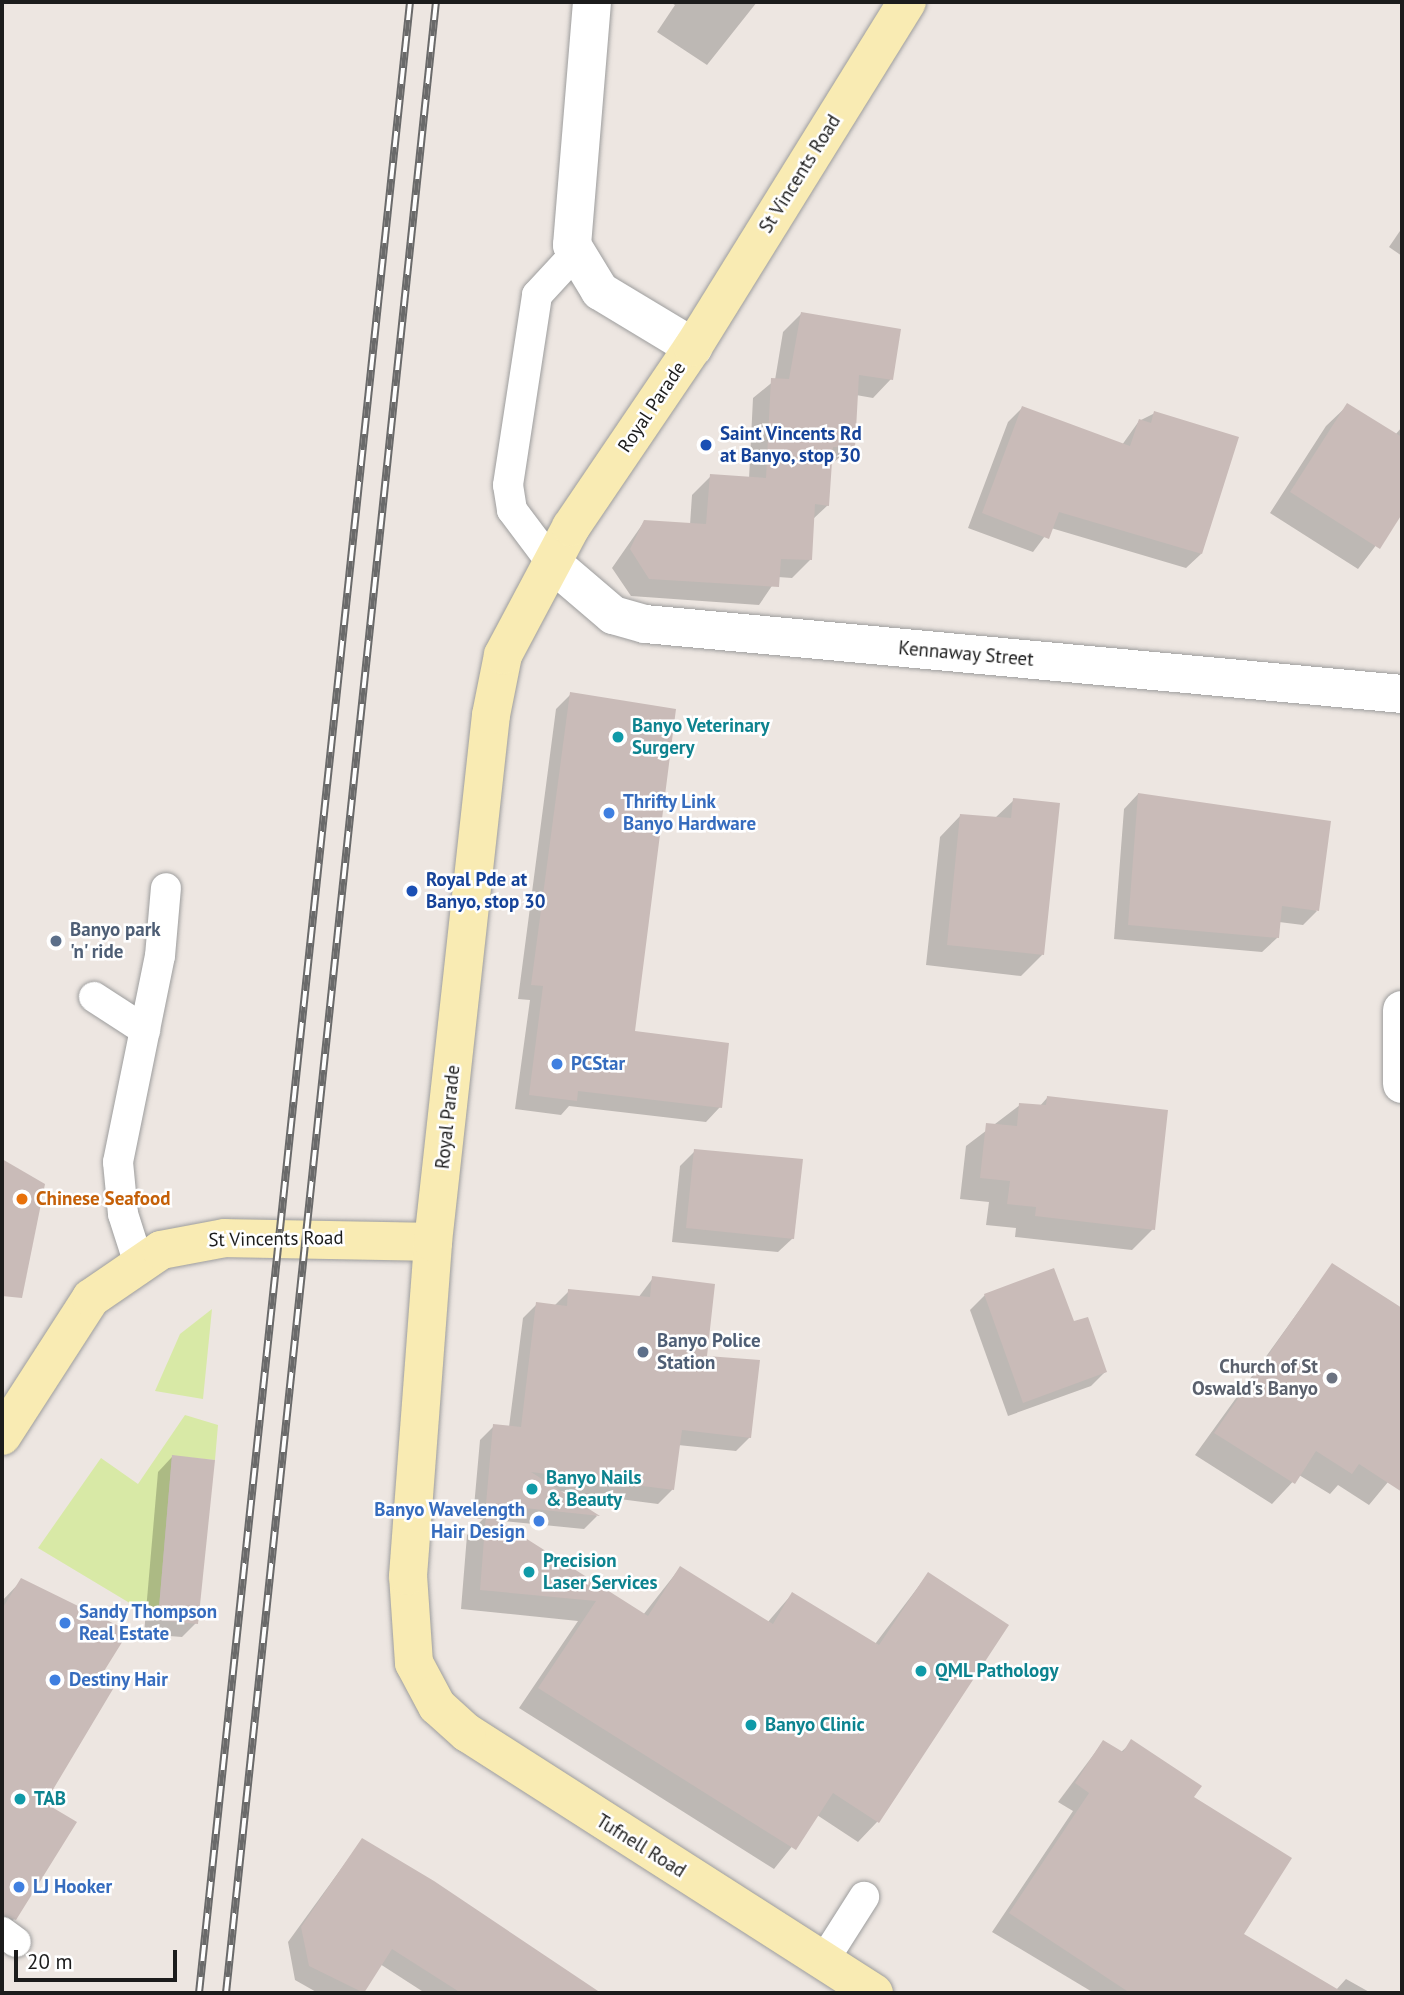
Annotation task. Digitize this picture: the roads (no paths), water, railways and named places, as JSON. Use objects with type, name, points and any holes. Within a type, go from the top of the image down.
[{"type":"main road","name":"St Vincents Road","points":[[693,346],[907,2]]},
{"type":"main road","name":"Royal Parade","points":[[422,1683],[409,1643],[408,1576],[433,1242],[495,688],[513,629],[551,562],[693,346]]},
{"type":"main road","name":"St Vincents Road","points":[[2,1436],[92,1298],[138,1261],[206,1239],[433,1242]]},
{"type":"main road","name":"Tufnell Road","points":[[422,1683],[437,1706],[510,1765],[874,1993]]},
{"type":"street","name":"Royal Parade","points":[[592,2],[570,216],[575,254],[600,291],[693,346]]},
{"type":"street","name":"Kennaway Street","points":[[551,562],[613,615],[645,624],[1402,694]]},
{"type":"street","points":[[1402,1010],[1402,1084]]},
{"type":"lane","points":[[551,562],[512,510],[508,485],[537,295],[575,254]]},
{"type":"lane","points":[[138,1261],[123,1214],[118,1162],[145,1030],[166,888]]},
{"type":"lane","points":[[94,997],[145,1030]]},
{"type":"lane","points":[[824,1960],[863,1897]]},
{"type":"railway","points":[[199,1993],[410,2]]},
{"type":"railway","points":[[226,1993],[436,2]]},
{"type":"place","name":"Saint Vincents Rd at Banyo, stop 30","points":[[706,445]]},
{"type":"place","name":"Banyo Veterinary Surgery","points":[[618,737]]},
{"type":"place","name":"Thrifty Link Banyo Hardware","points":[[609,813]]},
{"type":"place","name":"Royal Pde at Banyo, stop 30","points":[[412,891]]},
{"type":"place","name":"Banyo park 'n' ride","points":[[56,941]]},
{"type":"place","name":"PCStar","points":[[557,1064]]},
{"type":"place","name":"Chinese Seafood","points":[[22,1199]]},
{"type":"place","name":"Banyo Police Station","points":[[643,1352]]},
{"type":"place","name":"Church of St Oswald's Banyo","points":[[1332,1378]]},
{"type":"place","name":"Banyo Nails & Beauty","points":[[532,1489]]},
{"type":"place","name":"Banyo Wavelength Hair Design","points":[[539,1521]]},
{"type":"place","name":"Precision Laser Services","points":[[529,1572]]},
{"type":"place","name":"Sandy Thompson Real Estate","points":[[65,1623]]},
{"type":"place","name":"QML Pathology","points":[[921,1671]]},
{"type":"place","name":"Destiny Hair","points":[[55,1680]]},
{"type":"place","name":"Banyo Clinic","points":[[751,1725]]},
{"type":"place","name":"TAB","points":[[20,1799]]},
{"type":"place","name":"LJ Hooker","points":[[19,1887]]}]
